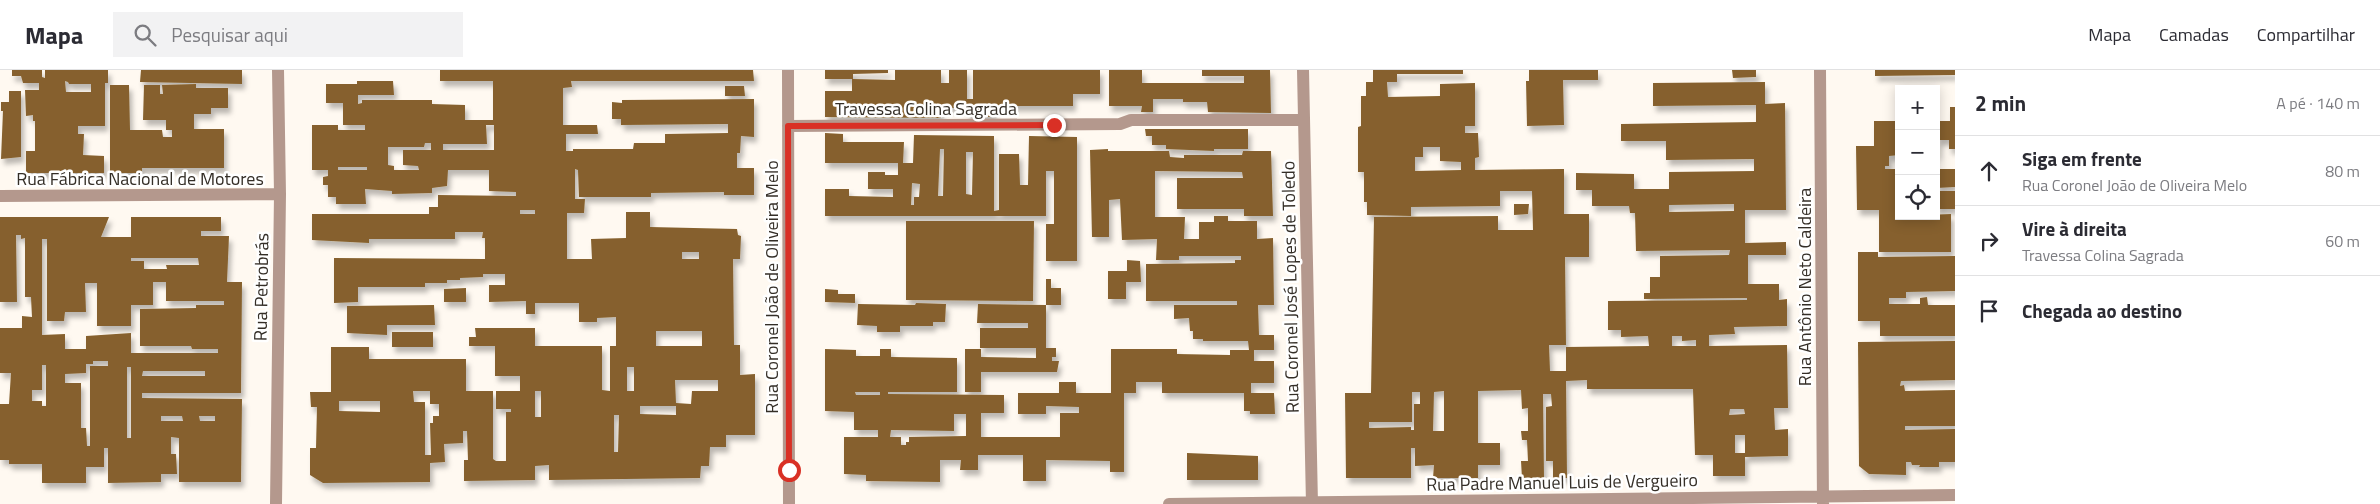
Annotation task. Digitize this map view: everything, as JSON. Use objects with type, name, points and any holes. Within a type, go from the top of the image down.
[{"type":"street","name":"Rua Petrobrás","points":[[276,504],[280,194],[278,70]]},
{"type":"street","name":"Rua Coronel João de Oliveira Melo","points":[[788,70],[789,504]]},
{"type":"street","name":"Rua Coronel José Lopes de Toledo","points":[[1303,70],[1312,503]]},
{"type":"street","name":"Rua Antônio Neto Caldeira","points":[[1820,70],[1823,500]]},
{"type":"street","name":"Travessa Colina Sagrada","points":[[788,126],[1120,124],[1131,120],[1304,120]]},
{"type":"street","name":"Rua Fábrica Nacional de Motores","points":[[0,196],[280,194]]},
{"type":"street","name":"Rua Padre Manuel Luis de Vergueiro","points":[[1169,504],[1823,500],[1955,495]]},
{"type":"building","points":[[12,70],[42,70],[42,77],[45,78],[45,70],[108,70],[108,83],[105,83],[105,126],[78,126],[78,134],[84,134],[83,155],[104,156],[104,173],[26,173],[26,151],[35,151],[35,121],[33,121],[33,115],[26,116],[25,90],[39,90],[39,83],[23,83],[21,76],[12,76]],"holes":[[[65,81],[69,84],[91,84],[91,92],[66,92]]]},
{"type":"building","points":[[141,70],[242,70],[242,84],[140,82]]},
{"type":"building","points":[[440,70],[753,70],[754,81],[571,81],[572,87],[563,88],[563,125],[597,125],[598,134],[566,134],[566,151],[573,151],[573,149],[633,149],[634,143],[665,143],[665,134],[728,133],[728,124],[621,125],[621,119],[612,119],[612,102],[622,103],[622,100],[754,99],[754,137],[741,136],[740,153],[737,153],[737,168],[754,168],[754,195],[724,195],[724,192],[651,193],[651,197],[579,197],[578,170],[575,169],[575,199],[585,199],[584,213],[567,213],[567,259],[592,259],[591,239],[626,238],[626,212],[650,212],[650,227],[737,229],[738,235],[741,236],[740,259],[733,259],[734,345],[740,345],[740,375],[755,374],[755,435],[726,435],[726,447],[710,447],[709,466],[701,466],[700,478],[549,480],[549,465],[535,466],[535,480],[464,481],[464,460],[468,460],[467,431],[463,431],[463,443],[444,444],[445,462],[430,463],[430,482],[323,483],[310,475],[310,448],[316,448],[317,407],[311,407],[310,392],[331,392],[331,347],[369,347],[369,359],[466,359],[466,391],[493,391],[493,459],[496,461],[506,461],[506,412],[511,412],[511,409],[496,409],[496,391],[520,391],[520,376],[495,376],[495,346],[469,346],[469,337],[476,337],[475,328],[535,328],[535,346],[602,346],[602,390],[610,391],[610,346],[616,346],[616,317],[597,318],[597,322],[579,322],[579,303],[535,303],[535,314],[526,314],[526,301],[489,302],[489,285],[505,285],[505,274],[483,274],[483,277],[447,280],[447,283],[425,283],[425,287],[358,287],[358,302],[334,303],[334,258],[485,259],[485,238],[482,238],[483,232],[455,232],[455,239],[369,239],[369,243],[312,240],[312,214],[429,214],[429,207],[438,207],[438,195],[516,196],[516,192],[489,191],[489,170],[448,170],[447,186],[432,188],[432,193],[392,194],[392,191],[365,189],[366,204],[336,204],[336,197],[328,197],[328,185],[323,185],[323,177],[328,176],[328,170],[312,170],[312,125],[338,125],[338,130],[365,130],[365,125],[343,125],[343,103],[326,103],[326,84],[357,84],[357,81],[393,81],[394,95],[358,95],[358,104],[362,103],[362,100],[432,100],[432,104],[465,105],[465,120],[493,120],[493,81],[440,81]],"holes":[[[486,125],[494,125],[494,150],[443,150],[443,144],[487,144]],[[425,143],[431,143],[431,150],[403,150],[403,165],[418,166],[419,170],[394,170],[394,166],[388,165],[388,147],[424,147]],[[338,167],[367,167],[367,170],[338,170]],[[520,210],[535,210],[535,214],[520,214]],[[682,252],[699,252],[699,259],[682,259]],[[656,331],[702,331],[702,346],[656,346]],[[627,367],[634,367],[634,391],[627,391]],[[675,380],[718,380],[718,391],[692,391],[691,404],[676,403]],[[413,391],[430,391],[430,404],[439,404],[439,416],[433,416],[433,423],[430,423],[431,455],[425,455],[425,402],[414,402]],[[535,391],[541,391],[541,417],[535,417]],[[339,401],[380,401],[380,412],[339,411]],[[640,406],[676,406],[676,415],[640,414]],[[614,415],[619,415],[618,452],[614,452]]]},
{"type":"building","points":[[825,70],[888,70],[888,73],[853,74],[853,79],[895,80],[895,70],[941,70],[941,83],[949,83],[949,70],[967,70],[967,99],[973,99],[973,70],[1100,70],[1100,94],[1073,94],[1073,106],[993,106],[994,117],[967,117],[967,108],[941,108],[941,118],[825,117],[825,91],[852,91],[852,79],[825,79]]},
{"type":"building","points":[[1109,70],[1142,70],[1142,83],[1244,83],[1244,76],[1202,76],[1202,70],[1270,70],[1271,113],[1208,112],[1207,102],[1183,102],[1183,99],[1153,99],[1153,112],[1141,112],[1142,106],[1109,106]]},
{"type":"building","points":[[1373,70],[1463,70],[1463,74],[1397,74],[1397,82],[1387,82],[1388,97],[1440,96],[1440,84],[1475,83],[1475,126],[1465,126],[1465,133],[1478,133],[1479,157],[1475,158],[1475,170],[1564,169],[1564,214],[1589,214],[1589,257],[1565,257],[1566,345],[1549,345],[1550,371],[1566,371],[1566,347],[1649,346],[1648,336],[1621,337],[1621,330],[1608,330],[1608,301],[1747,300],[1747,298],[1644,299],[1644,293],[1650,293],[1650,277],[1660,277],[1660,256],[1729,255],[1730,250],[1636,251],[1635,213],[1630,213],[1629,206],[1592,206],[1592,190],[1576,190],[1576,173],[1634,174],[1634,189],[1669,189],[1669,172],[1754,171],[1754,159],[1666,160],[1666,141],[1621,141],[1621,124],[1756,122],[1756,105],[1653,106],[1653,83],[1765,82],[1765,104],[1785,103],[1786,210],[1745,210],[1745,243],[1786,242],[1786,255],[1748,255],[1748,284],[1779,284],[1779,300],[1787,299],[1787,326],[1734,327],[1735,334],[1709,335],[1709,346],[1787,345],[1788,408],[1774,408],[1775,430],[1788,429],[1788,456],[1745,457],[1745,476],[1713,476],[1713,455],[1695,455],[1693,389],[1587,389],[1587,380],[1566,381],[1567,478],[1553,478],[1553,461],[1546,461],[1546,407],[1552,406],[1551,394],[1543,394],[1544,478],[1522,478],[1521,461],[1528,461],[1527,440],[1522,440],[1521,431],[1528,431],[1528,408],[1522,409],[1521,390],[1478,391],[1478,443],[1500,443],[1500,465],[1478,465],[1478,478],[1433,478],[1434,465],[1415,466],[1415,448],[1411,448],[1411,478],[1346,478],[1345,393],[1371,393],[1374,217],[1498,216],[1498,230],[1533,230],[1532,191],[1500,191],[1500,206],[1411,207],[1411,216],[1367,215],[1367,202],[1364,202],[1364,172],[1358,172],[1358,127],[1361,126],[1361,96],[1366,96],[1366,82],[1373,82]],"holes":[[[1423,147],[1440,147],[1440,161],[1461,162],[1461,170],[1415,171],[1415,157],[1423,157]],[[1734,204],[1734,211],[1669,212],[1669,205]],[[1672,336],[1682,336],[1682,341],[1696,340],[1696,346],[1672,346]],[[1444,391],[1444,431],[1433,431],[1434,392]],[[1412,392],[1420,392],[1420,404],[1414,404],[1414,430],[1411,430],[1411,427],[1369,428],[1369,422],[1412,422]],[[1730,409],[1744,409],[1745,414],[1729,415]],[[1735,435],[1745,435],[1745,453],[1735,453]]]},
{"type":"building","points":[[1529,70],[1598,70],[1598,80],[1563,80],[1564,125],[1527,126],[1526,81],[1529,81]]},
{"type":"building","points":[[1732,70],[1756,70],[1756,77],[1733,78]]},
{"type":"building","points":[[1875,70],[1955,70],[1955,75],[1875,76]]},
{"type":"building","points":[[196,84],[196,88],[228,88],[228,108],[211,108],[211,114],[194,114],[194,129],[224,129],[224,168],[142,168],[142,173],[110,173],[110,85],[129,85],[130,130],[162,130],[163,137],[172,137],[172,130],[166,130],[166,120],[143,120],[144,85],[160,85],[160,94],[163,94],[162,85]]},
{"type":"building","points":[[725,86],[744,86],[745,96],[725,96]]},
{"type":"building","points":[[9,91],[21,91],[21,157],[1,159],[3,111],[1,111],[1,102],[9,102]]},
{"type":"building","points":[[1950,107],[1955,107],[1955,149],[1949,149],[1949,140],[1940,140],[1940,121],[1950,121]]},
{"type":"building","points":[[1874,121],[1895,121],[1895,155],[1889,156],[1889,166],[1885,166],[1885,169],[1895,169],[1895,220],[1940,220],[1940,214],[1951,214],[1951,252],[1879,252],[1879,210],[1857,210],[1856,146],[1874,146]]},
{"type":"building","points":[[1145,129],[1248,129],[1248,149],[1214,149],[1214,151],[1166,149],[1166,145],[1152,145],[1152,136],[1146,136]]},
{"type":"building","points":[[825,133],[843,134],[843,142],[904,142],[903,163],[913,163],[914,135],[994,136],[994,211],[999,210],[999,154],[1019,154],[1020,185],[1028,185],[1029,136],[1077,137],[1077,261],[1046,261],[1046,224],[1054,224],[1054,171],[1046,171],[1046,216],[825,216],[825,189],[849,189],[849,196],[893,197],[893,189],[868,189],[868,172],[885,172],[885,175],[898,175],[898,163],[825,163]],"holes":[[[940,149],[944,149],[943,196],[938,196]],[[966,152],[973,152],[972,195],[966,194]],[[912,183],[920,184],[919,197],[914,197],[914,205],[911,205]]]},
{"type":"building","points":[[1090,150],[1169,151],[1170,157],[1184,158],[1184,155],[1242,155],[1243,151],[1271,151],[1273,216],[1244,216],[1244,209],[1177,209],[1177,178],[1243,178],[1242,172],[1155,171],[1155,217],[1185,217],[1184,239],[1199,239],[1199,222],[1214,222],[1214,216],[1228,216],[1228,221],[1257,221],[1257,239],[1273,238],[1274,305],[1258,305],[1259,335],[1274,335],[1274,350],[1254,350],[1254,361],[1274,361],[1274,383],[1251,383],[1251,393],[1274,393],[1275,414],[1250,414],[1250,411],[1244,411],[1244,393],[1162,393],[1162,382],[1136,382],[1136,393],[1124,393],[1124,472],[1110,472],[1110,461],[1046,460],[1046,481],[1023,481],[1023,455],[978,455],[978,470],[960,470],[961,460],[940,460],[940,482],[866,481],[866,475],[844,474],[844,437],[878,437],[878,430],[854,430],[854,412],[825,411],[825,349],[856,350],[856,356],[880,356],[880,349],[891,349],[891,357],[957,358],[957,392],[888,392],[888,394],[1004,395],[1004,413],[981,413],[981,437],[1060,437],[1060,413],[1079,413],[1079,407],[1046,406],[1046,414],[1018,414],[1018,393],[1059,393],[1059,382],[1076,382],[1076,393],[1111,393],[1111,349],[1177,349],[1177,354],[1230,355],[1230,350],[1249,350],[1248,341],[1203,341],[1203,339],[1193,339],[1189,318],[1174,319],[1174,305],[1237,305],[1237,301],[1146,301],[1146,264],[1235,263],[1235,260],[1241,260],[1241,256],[1179,256],[1179,260],[1156,260],[1157,239],[1122,240],[1120,199],[1109,200],[1109,237],[1092,237]],"holes":[[[855,392],[880,392],[880,395],[856,395]],[[954,414],[966,414],[966,436],[909,437],[909,442],[906,442],[906,445],[901,445],[901,437],[890,437],[891,430],[954,431]]]},
{"type":"building","points":[[1940,169],[1955,169],[1955,187],[1940,188]]},
{"type":"building","points":[[1940,191],[1955,191],[1955,209],[1940,209]]},
{"type":"building","points":[[1514,204],[1529,204],[1528,214],[1514,215]]},
{"type":"building","points":[[0,217],[109,217],[101,237],[131,237],[131,217],[221,217],[221,231],[201,231],[201,236],[229,236],[227,282],[242,282],[241,393],[142,393],[142,398],[242,399],[241,482],[179,482],[179,438],[171,437],[171,454],[176,454],[177,474],[161,474],[161,482],[108,483],[108,448],[104,448],[104,467],[86,467],[86,483],[42,483],[42,464],[9,464],[9,460],[0,460],[0,404],[9,404],[11,373],[0,373],[0,328],[22,328],[22,316],[32,317],[31,297],[25,297],[25,238],[21,239],[21,235],[16,235],[17,302],[0,302]],"holes":[[[42,239],[47,239],[47,321],[64,321],[65,312],[86,312],[85,283],[97,283],[97,326],[131,326],[131,305],[153,305],[153,282],[166,282],[166,301],[224,301],[224,305],[196,305],[196,308],[140,309],[140,346],[191,346],[192,349],[218,349],[218,353],[131,353],[131,333],[86,336],[86,349],[65,349],[65,334],[42,335]],[[131,258],[198,258],[199,265],[166,265],[167,269],[144,269],[144,261],[131,261]],[[93,361],[108,361],[108,366],[90,366],[90,446],[87,446],[86,428],[81,428],[81,383],[65,383],[65,374],[86,373],[86,364],[93,364]],[[42,365],[46,365],[46,406],[42,406],[42,401],[32,401],[32,390],[42,390]],[[127,367],[131,367],[131,438],[127,438]],[[143,371],[205,371],[205,376],[142,376]],[[161,416],[182,416],[183,421],[161,421]],[[199,416],[215,416],[215,421],[200,421]]]},
{"type":"building","points":[[906,221],[1034,221],[1033,301],[906,300]]},
{"type":"building","points":[[1858,252],[1878,252],[1878,257],[1955,256],[1955,291],[1906,292],[1906,298],[1889,298],[1889,304],[1920,304],[1920,298],[1927,297],[1928,305],[1955,305],[1955,336],[1880,336],[1880,321],[1858,321]]},
{"type":"building","points":[[1127,260],[1140,261],[1141,282],[1126,282],[1126,299],[1108,299],[1108,271],[1127,271]]},
{"type":"building","points":[[1046,279],[1051,279],[1051,288],[1061,288],[1061,305],[1046,305]]},
{"type":"building","points":[[466,288],[466,302],[444,302],[444,289]]},
{"type":"building","points":[[825,289],[838,290],[838,294],[855,294],[855,303],[825,302]]},
{"type":"building","points":[[916,303],[946,304],[945,322],[933,322],[933,326],[900,326],[900,332],[877,332],[877,326],[857,325],[858,304],[915,305]]},
{"type":"building","points":[[978,304],[1046,305],[1046,348],[1056,348],[1056,357],[1052,357],[1052,361],[1059,361],[1057,372],[981,372],[981,392],[965,392],[965,349],[981,349],[981,357],[1036,358],[1036,348],[980,348],[980,328],[1028,328],[1028,323],[977,323]]},
{"type":"building","points":[[434,305],[435,325],[387,325],[387,335],[347,333],[347,306]]},
{"type":"building","points":[[392,332],[433,332],[433,347],[392,347]]},
{"type":"building","points":[[1955,341],[1955,380],[1901,381],[1900,386],[1904,385],[1905,391],[1955,390],[1955,426],[1905,426],[1905,430],[1955,429],[1955,462],[1939,462],[1939,467],[1919,467],[1920,465],[1912,465],[1911,462],[1906,462],[1906,475],[1869,474],[1859,466],[1858,342]]},
{"type":"building","points":[[1187,453],[1258,456],[1258,480],[1187,480]]},
{"type":"route","points":[[789,470],[788,126],[1054,125]]}]
